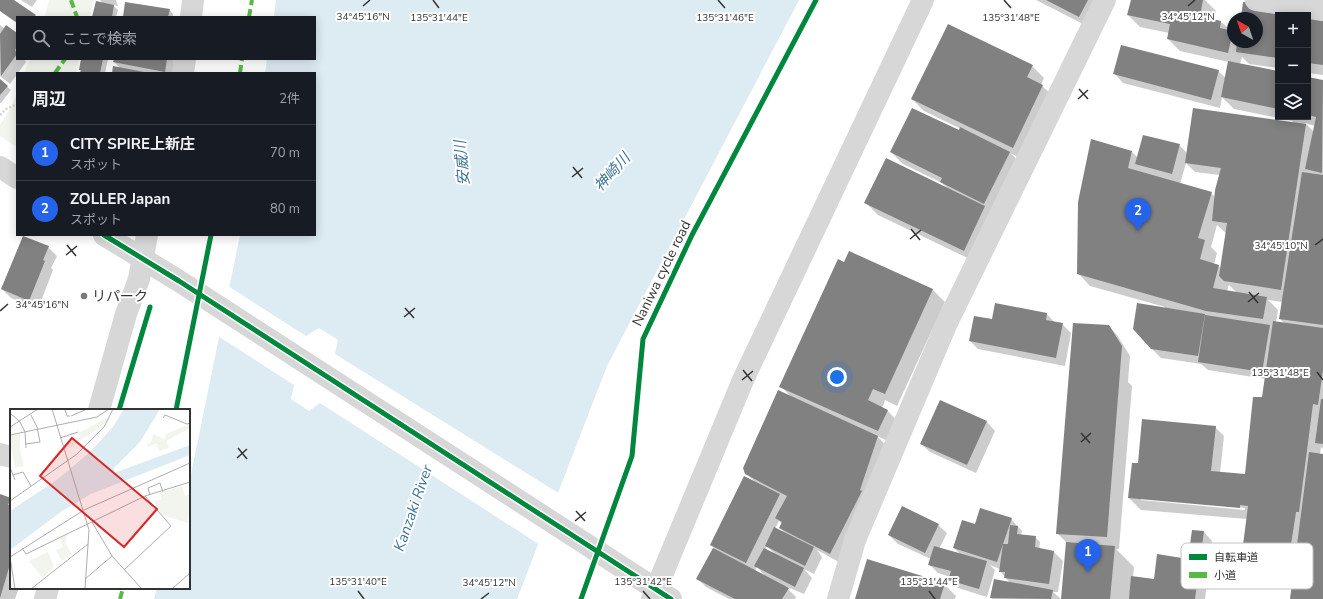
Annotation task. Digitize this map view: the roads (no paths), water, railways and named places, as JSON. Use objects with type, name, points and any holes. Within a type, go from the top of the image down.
[{"type":"street","points":[[106,236],[655,592],[743,380],[923,0]]},
{"type":"street","points":[[838,599],[855,540],[946,325],[1105,0]]},
{"type":"street","points":[[1256,0],[1323,10]]},
{"type":"street","points":[[183,72],[185,60]]},
{"type":"street","points":[[0,167],[16,177]]},
{"type":"street","points":[[99,409],[126,314],[139,279],[149,264],[147,236]]},
{"type":"street","points":[[0,454],[10,457]]},
{"type":"street","points":[[44,599],[48,589]]},
{"type":"water","points":[[276,0],[799,0],[607,366],[517,599],[154,599],[157,589],[190,589],[190,479],[240,236],[316,236],[316,72],[265,72],[267,60],[316,60],[316,16],[274,16]]},
{"type":"place","name":"ZOLLER Japan","points":[[1138,231]]},
{"type":"place","name":"リパーク","points":[[84,296]]},
{"type":"place","name":"CITY SPIRE上新庄","points":[[1088,572]]},
{"type":"water label","name":"安威川","points":[[462,163]]},
{"type":"water label","name":"神崎川","points":[[612,172]]},
{"type":"water label","name":"Kanzaki River","points":[[413,508]]}]
